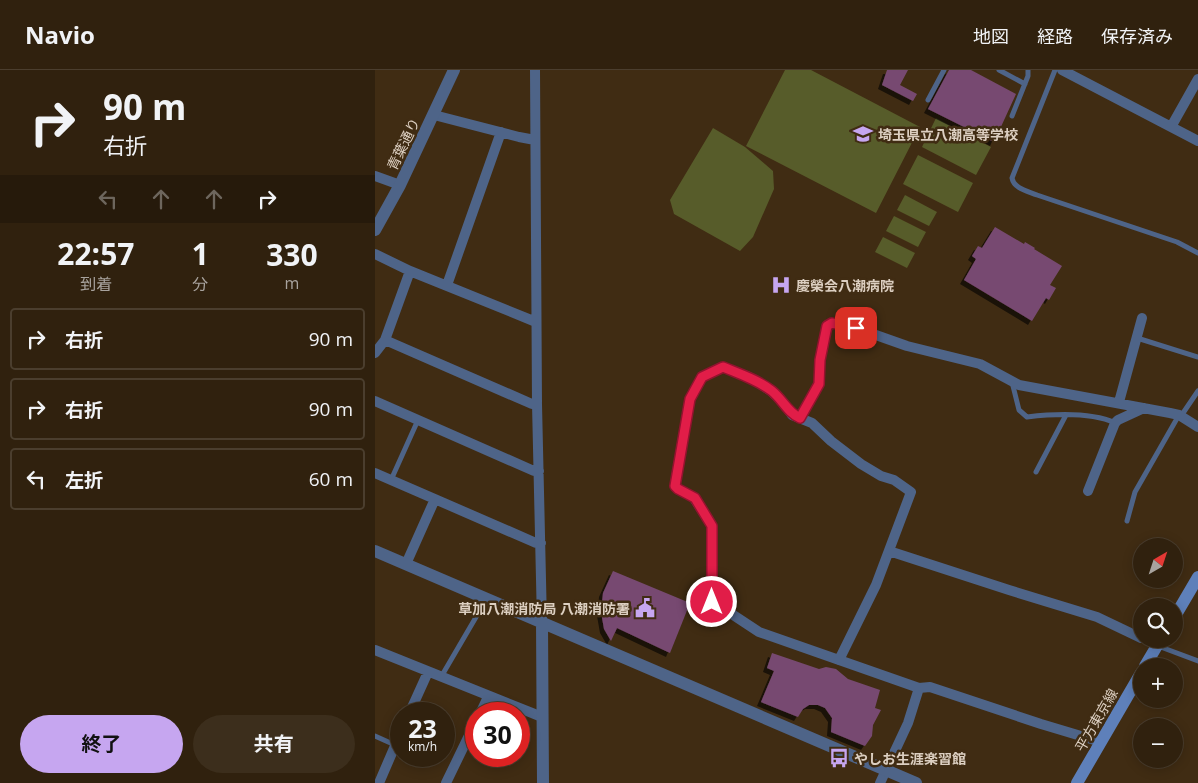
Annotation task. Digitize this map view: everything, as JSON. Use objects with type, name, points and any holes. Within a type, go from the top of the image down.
[{"type":"main road","points":[[1183,603],[1198,577]]},
{"type":"main road","name":"平方東京線","points":[[1077,783],[1133,687]]},
{"type":"street","name":"青葉通り","points":[[375,230],[400,185],[454,70]]},
{"type":"street","points":[[535,70],[536,322],[541,543],[543,783]]},
{"type":"street","points":[[1062,70],[1198,141]]},
{"type":"street","points":[[1171,127],[1198,79]]},
{"type":"street","points":[[434,115],[535,140]]},
{"type":"street","points":[[447,285],[501,132]]},
{"type":"street","points":[[375,176],[400,185]]},
{"type":"street","points":[[375,254],[410,271],[536,322]]},
{"type":"street","points":[[410,271],[379,346],[532,404],[537,404]]},
{"type":"street","points":[[1119,402],[1142,318]]},
{"type":"street","points":[[800,418],[819,384],[822,351],[827,326],[832,323],[856,328],[907,346],[980,364],[1019,385],[1119,402],[1180,416],[1198,427]]},
{"type":"street","points":[[839,660],[875,585],[911,492],[894,480],[881,476],[861,464],[831,441],[812,423],[792,415],[783,402],[771,391],[749,377],[723,367],[702,377],[690,399],[675,486],[695,498],[712,526],[712,602],[759,632],[839,660],[919,688],[930,687],[1101,742]]},
{"type":"street","points":[[375,401],[534,471],[539,471]]},
{"type":"street","points":[[1088,491],[1115,423],[1144,408]]},
{"type":"street","points":[[375,473],[536,543],[541,543]]},
{"type":"street","points":[[406,564],[435,499]]},
{"type":"street","points":[[375,551],[916,783]]},
{"type":"street","points":[[889,551],[1097,617],[1133,634]]},
{"type":"street","points":[[375,650],[542,718]]},
{"type":"street","points":[[415,702],[429,672]]},
{"type":"street","points":[[881,783],[908,723],[919,688]]},
{"type":"street","points":[[486,702],[488,697]]},
{"type":"street","points":[[446,783],[465,744]]},
{"type":"street","points":[[379,783],[390,757]]},
{"type":"lane","points":[[928,100],[944,70]]},
{"type":"lane","points":[[999,70],[1025,84]]},
{"type":"lane","points":[[1012,116],[1029,76],[1028,70]]},
{"type":"lane","points":[[1055,70],[1011,178],[1013,182],[1017,187],[1037,195],[1177,242],[1198,253]]},
{"type":"lane","points":[[1137,338],[1198,357]]},
{"type":"lane","points":[[1012,381],[1019,410],[1027,417],[1050,414],[1066,415],[1098,418],[1115,423]]},
{"type":"lane","points":[[1127,521],[1135,492],[1180,416],[1198,391]]},
{"type":"lane","points":[[1036,472],[1066,415]]},
{"type":"lane","points":[[391,480],[418,420]]},
{"type":"lane","points":[[441,677],[487,599]]},
{"type":"lane","points":[[1171,648],[1198,661]]},
{"type":"lane","points":[[375,736],[390,743]]},
{"type":"green space","points":[[785,70],[811,70],[920,127],[876,213],[746,146]]},
{"type":"green space","points":[[936,118],[991,147],[976,175],[922,147]]},
{"type":"green space","points":[[713,128],[745,147],[773,171],[774,189],[753,237],[740,251],[674,214],[670,200]]},
{"type":"green space","points":[[918,155],[973,183],[958,212],[903,184]]},
{"type":"green space","points":[[905,195],[937,212],[929,226],[897,210]]},
{"type":"green space","points":[[894,216],[926,232],[918,247],[886,231]]},
{"type":"green space","points":[[883,237],[915,253],[907,268],[875,252]]},
{"type":"building","points":[[887,70],[908,70],[900,85],[917,94],[913,101],[882,85]]},
{"type":"building","points":[[949,70],[971,70],[1016,94],[994,142],[928,109]]},
{"type":"building","points":[[995,227],[1024,244],[1025,242],[1062,266],[1050,285],[1056,288],[1049,300],[1046,298],[1032,321],[964,280],[976,259],[972,256],[978,246],[982,248]]},
{"type":"building","name":"草加八潮消防局 八潮消防署","points":[[613,571],[690,603],[670,653],[617,628],[611,641],[604,629],[601,612],[603,593]]},
{"type":"building","points":[[772,653],[819,669],[826,667],[836,669],[848,679],[880,690],[875,708],[881,710],[873,725],[872,736],[865,746],[831,732],[832,718],[825,708],[818,705],[809,705],[803,709],[798,717],[761,702],[774,671],[767,668]]},
{"type":"place","name":"埼玉県立八潮高等学校","points":[[863,134]]},
{"type":"place","name":"慶榮会八潮病院","points":[[781,285]]},
{"type":"place","name":"草加八潮消防局 八潮消防署","points":[[645,608]]},
{"type":"place","name":"やしお生涯楽習館","points":[[839,758]]},
{"type":"route","points":[[712,602],[712,526],[695,498],[675,486],[690,399],[702,377],[723,367],[749,377],[771,391],[783,402],[792,415],[800,418],[819,384],[820,360],[827,326],[832,323],[856,328]]}]
